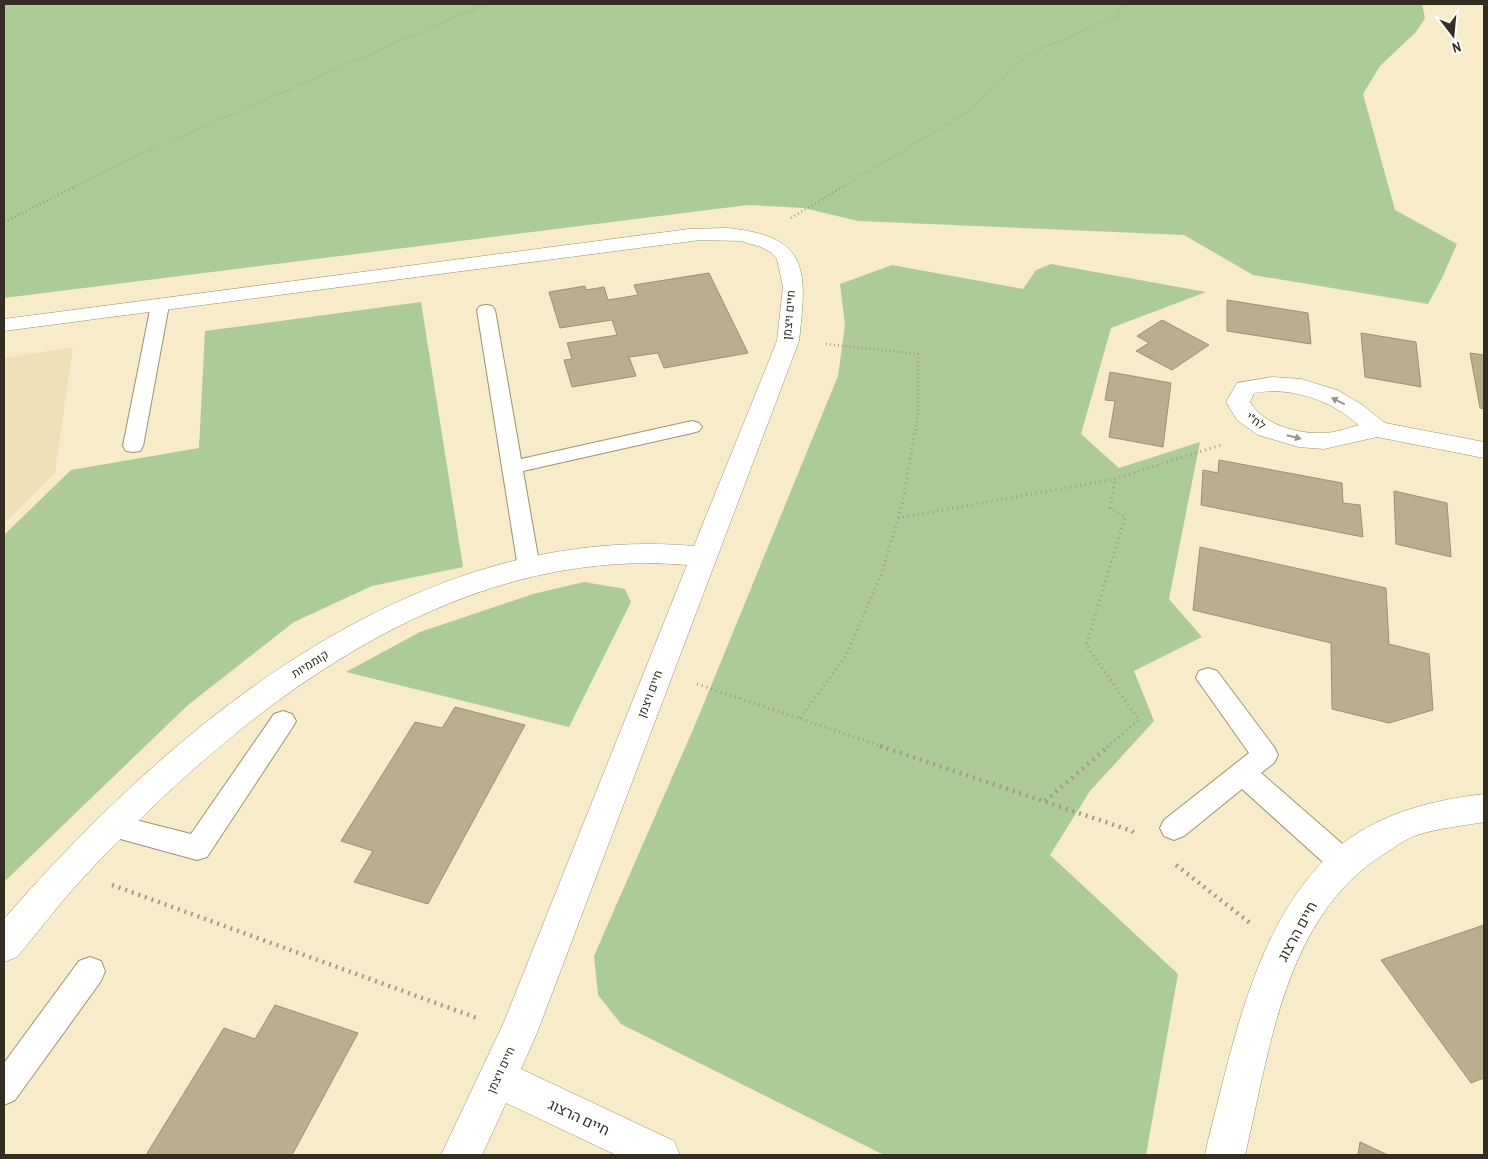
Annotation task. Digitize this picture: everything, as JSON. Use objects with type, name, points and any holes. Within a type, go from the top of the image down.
[{"type":"street","name":"חיים ויצמן","points":[[4,325],[688,235],[722,233],[757,239],[773,245],[785,256],[791,274],[792,304],[788,341],[518,1033],[461,1155]]},
{"type":"street","name":"לח\"י","points":[[1377,429],[1352,408],[1322,393],[1290,385],[1261,384],[1245,388],[1238,402],[1245,415],[1267,430],[1299,439],[1324,441],[1377,429],[1484,450]]},
{"type":"street","name":"קוממיות","points":[[4,945],[69,869],[145,792],[218,730],[296,672],[358,635],[425,602],[490,578],[554,562],[616,554],[704,557]]},
{"type":"street","name":"חיים הרצוג","points":[[1225,1155],[1265,995],[1304,910],[1330,877],[1360,849],[1397,828],[1441,814],[1484,808]]},
{"type":"street","name":"חיים הרצוג","points":[[497,1078],[660,1155]]},
{"type":"lane","points":[[133,446],[160,305]]},
{"type":"lane","points":[[486,310],[529,568]]},
{"type":"lane","points":[[513,467],[692,427]]},
{"type":"lane","points":[[1174,828],[1265,755],[1208,678]]},
{"type":"lane","points":[[112,826],[197,848],[283,721]]},
{"type":"lane","points":[[1243,773],[1346,864]]},
{"type":"lane","points":[[4,1089],[90,971]]},
{"type":"path","points":[[4,222],[132,158],[484,4]]},
{"type":"path","points":[[757,239],[964,114],[1032,53],[1116,17],[1123,4]]},
{"type":"path","points":[[788,341],[918,354],[918,414],[903,501],[881,576],[845,657],[800,718]]},
{"type":"path","points":[[898,518],[1115,479],[1267,430]]},
{"type":"path","points":[[1045,801],[1139,720],[1086,645],[1125,517],[1110,508],[1115,479]]},
{"type":"path","points":[[659,671],[1045,801],[1132,831],[1138,836]]},
{"type":"path","points":[[1174,864],[1284,950]]},
{"type":"path","points":[[69,869],[518,1033]]},
{"type":"shaded area","points":[[73,347],[55,473],[4,523],[4,358]]},
{"type":"green space","points":[[4,4],[1422,4],[1425,18],[1416,32],[1380,66],[1363,94],[1395,210],[1457,244],[1428,304],[1253,275],[1184,235],[858,221],[804,208],[748,205],[4,298]]},
{"type":"green space","points":[[1051,264],[1206,292],[1111,328],[1081,434],[1119,468],[1200,442],[1169,599],[1202,637],[1134,671],[1154,721],[1090,791],[1050,855],[1178,974],[1146,1155],[884,1155],[621,1024],[598,995],[594,956],[695,725],[838,376],[845,325],[840,284],[892,265],[1023,289],[1036,270]]},
{"type":"green space","points":[[421,302],[463,567],[372,586],[294,622],[188,705],[4,882],[4,535],[71,470],[199,448],[205,331]]},
{"type":"green space","points":[[584,582],[625,589],[631,602],[569,727],[346,672],[420,632],[533,594]]},
{"type":"building","points":[[709,273],[748,353],[664,368],[658,353],[629,357],[636,376],[572,387],[564,360],[572,359],[567,343],[617,335],[612,320],[560,328],[549,292],[585,286],[586,290],[604,287],[608,300],[638,295],[634,285]]},
{"type":"building","points":[[1227,300],[1308,313],[1311,344],[1227,331]]},
{"type":"building","points":[[1162,320],[1209,345],[1172,370],[1136,351],[1149,343],[1137,336]]},
{"type":"building","points":[[1361,333],[1416,342],[1421,387],[1365,377]]},
{"type":"building","points":[[1470,353],[1484,355],[1484,409],[1480,408]]},
{"type":"building","points":[[1110,372],[1171,383],[1163,447],[1109,437],[1115,401],[1105,400]]},
{"type":"building","points":[[1219,460],[1342,483],[1343,503],[1360,505],[1363,537],[1201,505],[1203,470],[1218,473]]},
{"type":"building","points":[[1394,491],[1447,503],[1451,557],[1396,544]]},
{"type":"building","points":[[1200,547],[1386,588],[1389,644],[1429,654],[1433,710],[1389,723],[1332,709],[1331,643],[1193,610]]},
{"type":"building","points":[[455,707],[525,725],[428,904],[354,882],[373,851],[341,841],[415,722],[442,728]]},
{"type":"building","points":[[1484,925],[1484,1078],[1471,1083],[1381,960]]},
{"type":"building","points":[[275,1005],[358,1033],[292,1155],[146,1155],[224,1028],[255,1039]]},
{"type":"building","points":[[1360,1142],[1388,1155],[1358,1155]]}]
